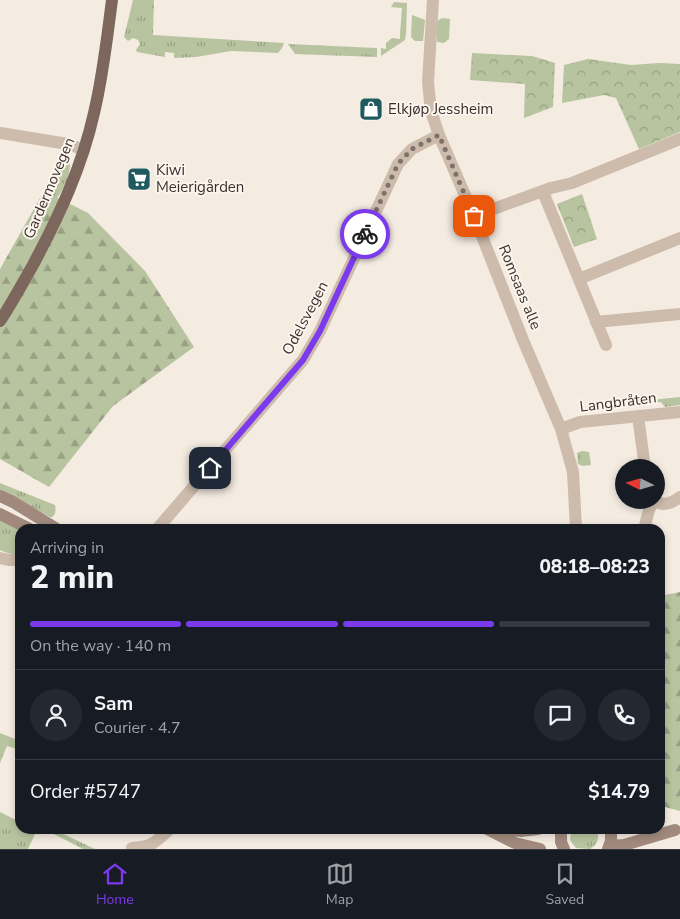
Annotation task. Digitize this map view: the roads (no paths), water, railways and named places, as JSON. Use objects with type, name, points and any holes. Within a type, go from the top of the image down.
[{"type":"main road","name":"Gardermovegen","points":[[0,321],[22,285],[53,225],[84,150],[99,93],[112,0]]},
{"type":"main road","points":[[0,496],[13,502],[42,524]]},
{"type":"main road","points":[[0,514],[20,524]]},
{"type":"main road","points":[[665,827],[678,831]]},
{"type":"main road","points":[[612,834],[608,848],[678,831]]},
{"type":"main road","points":[[494,834],[515,843],[540,849]]},
{"type":"main road","points":[[561,834],[561,842],[564,849]]},
{"type":"street","name":"Romsaas alle","points":[[433,0],[428,96],[439,135],[561,429],[573,472],[576,524]]},
{"type":"street","points":[[0,132],[68,144],[84,150]]},
{"type":"street","name":"Odelsvegen","points":[[161,524],[303,360],[320,331],[398,164],[412,149],[439,135]]},
{"type":"street","points":[[474,216],[572,183],[680,139]]},
{"type":"street","points":[[543,192],[606,345]]},
{"type":"street","points":[[579,279],[680,238]]},
{"type":"street","points":[[596,322],[680,314]]},
{"type":"street","name":"Langbråten","points":[[561,429],[580,422],[680,412]]},
{"type":"street","points":[[638,416],[644,459]]},
{"type":"street","points":[[665,504],[680,497]]},
{"type":"street","points":[[645,524],[650,509]]},
{"type":"street","points":[[0,558],[15,560]]},
{"type":"street","points":[[132,848],[146,847],[154,844],[165,834]]},
{"type":"place","name":"Elkjøp Jessheim","points":[[371,109]]},
{"type":"place","name":"Kiwi Meierigården","points":[[139,179]]}]
